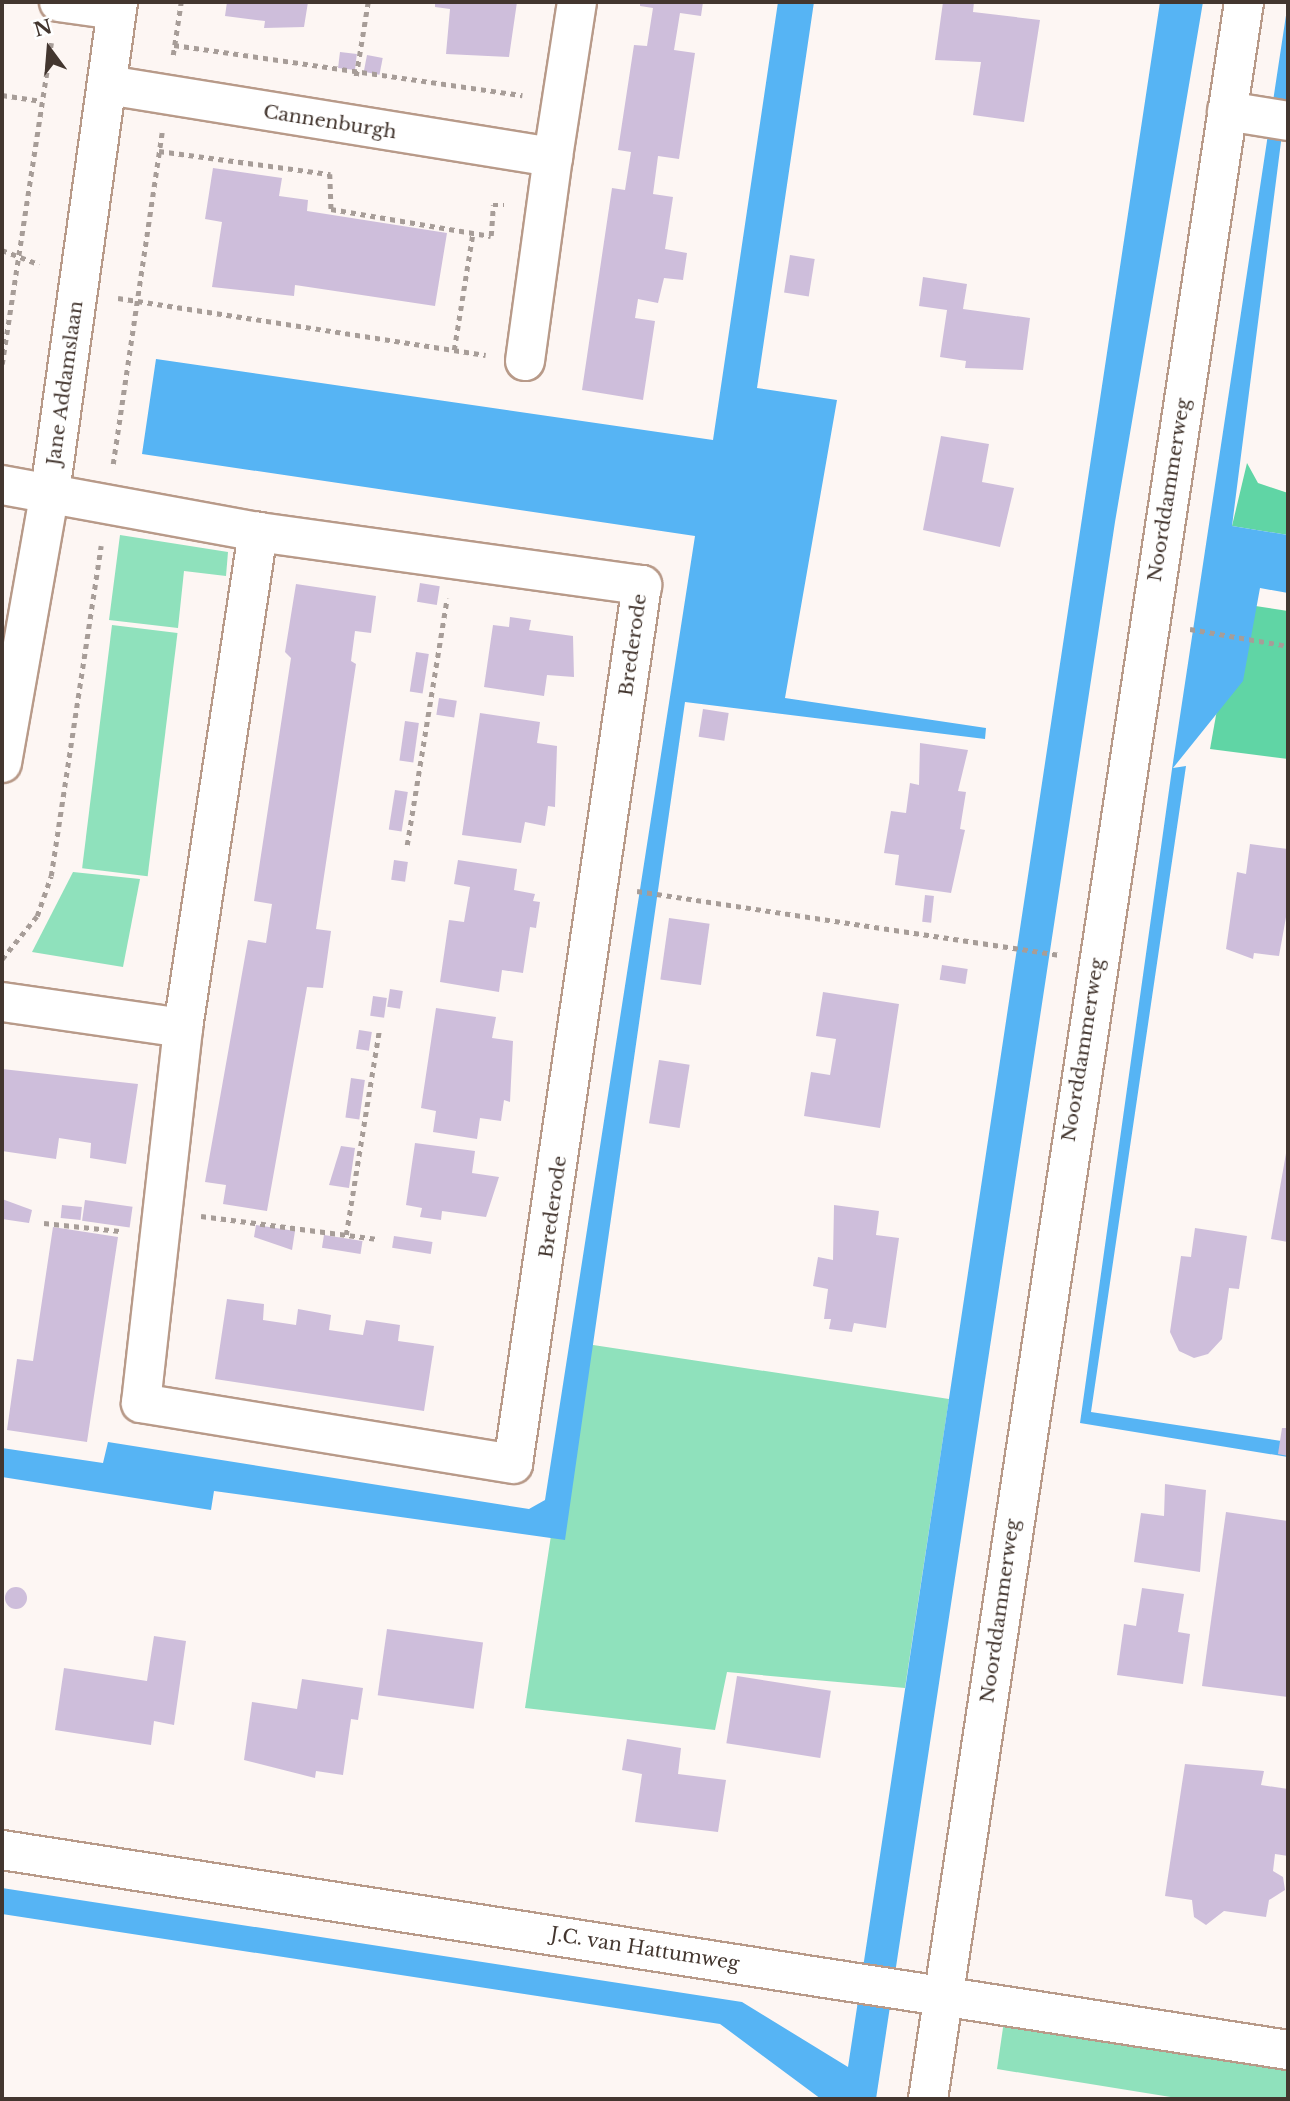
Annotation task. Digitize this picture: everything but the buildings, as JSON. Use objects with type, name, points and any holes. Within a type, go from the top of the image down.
[{"type":"street","points":[[59,2],[117,6]]},
{"type":"street","points":[[525,361],[577,2]]},
{"type":"street","name":"Noorddammerweg","points":[[928,2099],[1258,116],[1244,2]]},
{"type":"street","name":"Jane Addamslaan","points":[[2,763],[50,492],[117,6]]},
{"type":"street","name":"Cannenburgh","points":[[108,85],[553,157]]},
{"type":"street","name":"Brederode","points":[[2,485],[258,532],[642,585],[513,1464],[141,1403],[183,1027],[258,532]]},
{"type":"street","points":[[2,1002],[183,1027]]},
{"type":"street","name":"J.C. van Hattumweg","points":[[2,1850],[1288,2050]]},
{"type":"path","points":[[349,125],[368,2]]},
{"type":"path","points":[[2,364],[52,39]]},
{"type":"path","points":[[174,45],[357,75],[536,97],[508,150]]},
{"type":"path","points":[[2,95],[42,101]]},
{"type":"path","points":[[159,151],[330,174],[331,209],[491,236],[492,205],[547,205]]},
{"type":"path","points":[[454,351],[472,232]]},
{"type":"path","points":[[2,250],[19,253],[79,285],[136,303],[525,361]]},
{"type":"path","points":[[407,845],[453,559]]},
{"type":"path","points":[[1185,628],[1262,639],[1288,646]]},
{"type":"path","points":[[623,889],[1061,956]]},
{"type":"path","points":[[346,1235],[379,1031]]},
{"type":"path","points":[[44,1223],[161,1223],[378,1239]]},
{"type":"green space","points":[[1247,463],[1258,483],[1288,493],[1288,535],[1232,526]]},
{"type":"green space","points":[[120,535],[228,552],[226,576],[184,571],[178,628],[109,620]]},
{"type":"green space","points":[[1236,603],[1288,611],[1288,759],[1210,749]]},
{"type":"green space","points":[[112,625],[178,633],[148,876],[82,868]]},
{"type":"green space","points":[[73,872],[140,879],[123,967],[32,952]]},
{"type":"green space","points":[[580,1343],[949,1399],[905,1688],[727,1672],[715,1730],[525,1708]]},
{"type":"green space","points":[[1004,2021],[1288,2065],[1288,2099],[1183,2099],[997,2069]]},
{"type":"water","points":[[778,2],[814,2],[757,388],[837,400],[785,698],[986,728],[985,739],[685,702],[565,1540],[214,1491],[211,1510],[2,1477],[2,1448],[103,1463],[108,1442],[529,1509],[545,1500],[695,536],[142,454],[156,359],[713,440]]},
{"type":"water","points":[[1160,2],[1203,2],[1115,522],[876,2099],[821,2099],[720,2024],[2,1914],[2,1888],[742,2002],[848,2067]]},
{"type":"water","points":[[1288,2],[1288,87],[1232,526],[1288,535],[1288,593],[1260,588],[1243,681],[1173,768],[1186,766],[1091,1412],[1288,1442],[1288,1457],[1080,1423],[1172,769]]}]
